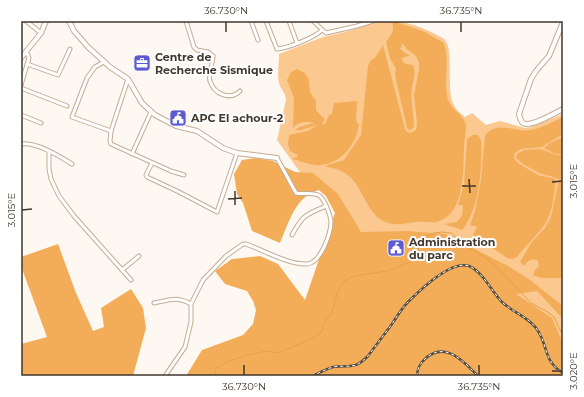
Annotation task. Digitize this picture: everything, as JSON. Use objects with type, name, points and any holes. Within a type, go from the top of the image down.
[{"type":"street","points":[[26,21],[41,33]]},
{"type":"street","points":[[21,58],[41,33],[46,21]]},
{"type":"street","points":[[70,21],[74,31],[104,62],[128,78],[142,103],[151,112],[176,126],[197,131],[223,148],[237,153],[277,158],[296,193],[315,194],[322,199],[330,216],[331,223],[328,238],[319,256],[314,262],[309,264],[300,264],[246,244],[243,244],[226,256],[204,278],[192,304],[191,322],[185,347],[165,376]]},
{"type":"street","points":[[186,21],[194,47],[197,50],[208,52],[214,56],[209,80],[214,88],[224,96],[229,97],[236,95],[240,91]]},
{"type":"street","points":[[250,21],[258,40]]},
{"type":"street","points":[[266,21],[276,48],[282,48],[296,43],[319,33],[322,30]]},
{"type":"street","points":[[289,21],[296,43]]},
{"type":"street","points":[[313,21],[326,33],[373,21]]},
{"type":"street","points":[[563,22],[549,56],[531,79],[520,114],[520,119],[523,123],[534,123],[563,109]]},
{"type":"street","points":[[27,64],[58,75],[70,49]]},
{"type":"street","points":[[26,51],[29,58],[21,86],[67,106]]},
{"type":"street","points":[[104,62],[95,67],[87,78],[72,117],[111,131]]},
{"type":"street","points":[[128,78],[111,131],[111,144],[152,163],[184,175]]},
{"type":"street","points":[[132,154],[151,112]]},
{"type":"street","points":[[21,115],[41,123]]},
{"type":"street","points":[[21,144],[32,144],[61,157],[72,164]]},
{"type":"street","points":[[50,152],[49,169],[51,179],[59,196],[74,216],[131,280]]},
{"type":"street","points":[[152,163],[146,175],[147,177],[216,212],[237,153]]},
{"type":"street","points":[[292,235],[301,220],[306,215],[326,206]]},
{"type":"street","points":[[122,270],[139,256]]},
{"type":"street","points":[[154,304],[176,298],[192,304]]},
{"type":"shaded area","points":[[381,21],[411,24],[429,31],[445,40],[448,45],[450,60],[451,96],[455,107],[465,117],[472,113],[486,125],[500,121],[525,128],[563,114],[563,376],[217,376],[297,313],[309,294],[335,213],[326,196],[319,190],[311,192],[307,182],[277,140],[286,100],[278,80],[279,54],[323,37]]},
{"type":"shaded area","points":[[392,21],[423,31],[444,43],[446,50],[446,86],[448,100],[452,107],[463,118],[466,125],[461,191],[453,210],[446,218],[437,222],[393,224],[384,222],[370,208],[351,178],[340,170],[325,166],[344,160],[361,135],[368,66],[383,45],[405,129],[410,133],[416,130],[417,123],[414,95],[419,63],[416,56],[402,43],[402,47],[399,48],[410,55],[402,58],[402,60],[406,64],[413,65],[414,70],[411,97],[414,126],[409,130],[407,128],[396,80],[396,69],[390,58],[386,42],[393,30]]},
{"type":"shaded area","points":[[297,69],[305,73],[309,80],[310,92],[316,101],[316,110],[325,119],[322,124],[325,124],[329,115],[332,114],[334,103],[357,101],[356,120],[359,124],[358,131],[352,145],[342,156],[329,163],[314,165],[293,159],[298,155],[290,151],[288,144],[289,135],[308,131],[317,125],[301,130],[295,130],[314,123],[305,122],[297,124],[293,128],[294,98],[287,80],[291,72]]},
{"type":"shaded area","points":[[563,117],[563,134],[542,147],[521,149],[515,153],[514,158],[518,163],[538,175],[556,179],[554,196],[548,219],[545,224],[516,258],[507,258],[473,235],[477,227],[470,225],[475,211],[481,180],[485,136],[495,128],[500,127],[531,130]]},
{"type":"shaded area","points":[[473,135],[478,135],[481,140],[479,187],[468,222],[462,230],[444,224],[457,222],[462,216],[463,206],[458,205],[464,185],[467,139]]},
{"type":"shaded area","points":[[563,137],[563,154],[555,154],[544,148],[550,143]]},
{"type":"shaded area","points":[[541,149],[556,155],[563,155],[563,180],[539,173],[523,164],[516,158],[517,154],[524,150]]},
{"type":"shaded area","points":[[256,158],[273,161],[295,172],[313,173],[338,194],[361,232],[408,231],[445,234],[508,266],[530,280],[563,306],[563,319],[537,291],[516,294],[552,318],[563,343],[563,376],[186,376],[202,350],[243,335],[253,324],[256,310],[247,291],[225,284],[215,271],[232,259],[260,256],[278,264],[305,300],[335,213],[326,196],[319,190],[311,193],[299,204],[290,219],[280,243],[252,231],[243,203],[237,194],[234,174],[242,160]]},
{"type":"shaded area","points":[[559,179],[563,182],[563,278],[541,278],[533,275],[539,266],[538,261],[530,260],[525,266],[520,262],[531,243],[545,228],[551,217]]},
{"type":"shaded area","points":[[58,244],[76,293],[93,331],[104,327],[101,308],[131,289],[143,308],[146,328],[133,376],[21,376],[21,344],[47,337],[21,266],[21,257]]},
{"type":"waterway","points":[[214,376],[216,368],[229,361],[266,351],[279,353],[321,333],[327,318],[331,315],[338,291],[344,281],[354,276],[387,271],[408,263],[415,256],[425,237],[434,233],[442,232],[451,233],[466,246],[489,260],[531,303],[554,317],[563,336]]},
{"type":"railway","points":[[312,376],[333,367],[359,364],[368,356],[413,297],[436,277],[454,267],[462,265],[469,266],[478,272],[502,302],[510,309],[524,317],[536,328],[543,340],[549,358],[556,368],[563,373]]},
{"type":"railway","points":[[417,376],[419,367],[423,361],[432,354],[440,352],[447,352],[454,355],[478,376]]},
{"type":"place","name":"Centre de Recherche Sismique","points":[[142,63]]},
{"type":"place","name":"APC El achour-2","points":[[178,118]]},
{"type":"place","name":"Administration du parc","points":[[396,248]]}]
